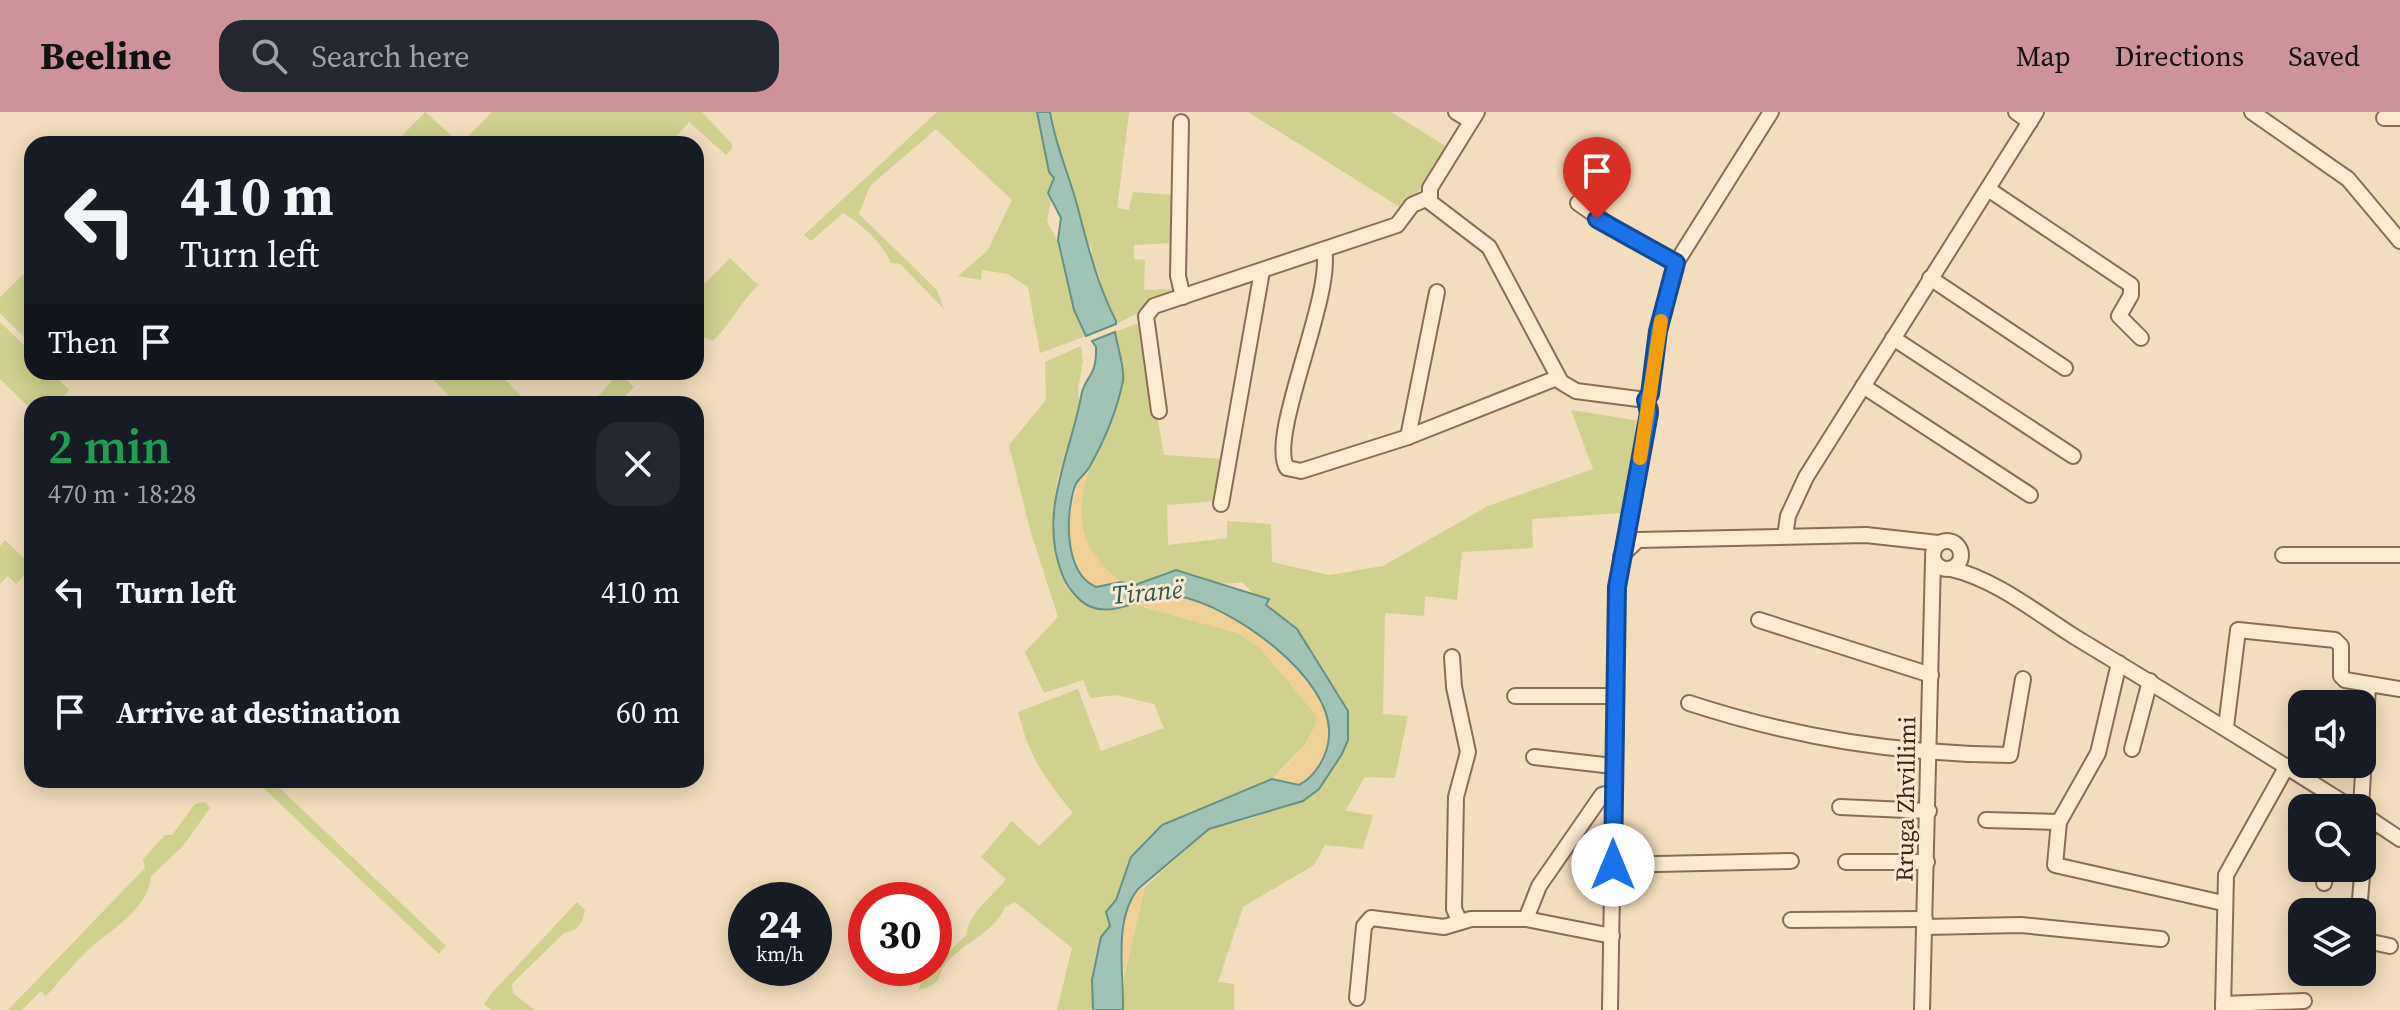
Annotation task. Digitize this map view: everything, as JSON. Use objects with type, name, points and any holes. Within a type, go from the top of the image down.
[{"type":"street","points":[[1159,411],[1146,316],[1154,306],[1397,225],[1412,205],[1428,198],[1435,178],[1474,117],[1456,112]]},
{"type":"street","points":[[1610,1010],[1616,606],[1628,515],[1649,413],[1646,400],[1650,394],[1658,331],[1676,263],[1771,112]]},
{"type":"street","points":[[1785,536],[1788,516],[1806,477],[2033,117],[2016,112]]},
{"type":"street","points":[[2252,112],[2348,179],[2400,241]]},
{"type":"street","points":[[2384,118],[2400,118]]},
{"type":"street","points":[[1181,122],[1178,276],[1183,297]]},
{"type":"street","points":[[1988,189],[2131,285],[2131,295],[2119,316],[2141,338]]},
{"type":"street","points":[[1428,198],[1433,206],[1489,247],[1557,378],[1576,391],[1646,400]]},
{"type":"street","points":[[1578,203],[1622,234],[1676,263]]},
{"type":"street","points":[[1324,250],[1325,259],[1306,354],[1286,430],[1284,465],[1301,471],[1408,437],[1557,378]]},
{"type":"street","points":[[1221,504],[1262,271]]},
{"type":"street","points":[[1930,278],[2065,368]]},
{"type":"street","points":[[1408,437],[1437,292]]},
{"type":"street","points":[[1893,338],[2073,456]]},
{"type":"street","points":[[1863,386],[2030,495]]},
{"type":"street","points":[[1628,515],[1631,530],[1649,540]]},
{"type":"street","points":[[1621,556],[1633,542],[1649,540],[1866,535],[1910,542],[2150,681],[2327,794]]},
{"type":"street","points":[[1940,559],[1951,541],[1961,551],[1968,568],[1987,584]]},
{"type":"street","points":[[1940,559],[1960,560],[1961,551]]},
{"type":"street","points":[[2283,555],[2400,555]]},
{"type":"street","name":"Rruga Zhvillimi","points":[[1922,1010],[1933,588],[1940,559]]},
{"type":"street","points":[[1759,620],[1931,675]]},
{"type":"street","points":[[2226,727],[2238,630],[2335,640],[2341,646],[2341,676],[2368,686],[2400,689]]},
{"type":"street","points":[[1452,657],[1454,687],[1468,752],[1456,797],[1454,909],[1460,922]]},
{"type":"street","points":[[2119,663],[2098,753],[2059,822],[2055,862],[2059,868],[2223,903]]},
{"type":"street","points":[[1689,703],[1765,726],[1929,754],[2010,755],[2023,679]]},
{"type":"street","points":[[2132,749],[2150,681]]},
{"type":"street","points":[[2362,794],[2368,686]]},
{"type":"street","points":[[1515,696],[1615,696]]},
{"type":"street","points":[[1534,757],[1613,766]]},
{"type":"street","points":[[2287,766],[2226,875],[2223,1007],[2304,1001]]},
{"type":"street","points":[[1526,919],[1539,886],[1602,795],[1613,792]]},
{"type":"street","points":[[1840,807],[1929,811]]},
{"type":"street","points":[[1986,820],[2059,822]]},
{"type":"street","points":[[2376,824],[2400,839]]},
{"type":"street","points":[[1613,865],[1791,861]]},
{"type":"street","points":[[1846,862],[1927,862]]},
{"type":"street","points":[[1357,998],[1367,920],[1377,917],[1444,927],[1460,922],[1526,919],[1612,936]]},
{"type":"street","points":[[1791,920],[2021,925],[2161,939]]},
{"type":"street","points":[[2376,943],[2390,946]]},
{"type":"green space","points":[[425,112],[452,136],[402,136]]},
{"type":"green space","points":[[492,112],[702,112],[732,144],[732,149],[726,155],[689,122],[677,136],[469,136]]},
{"type":"green space","points":[[937,112],[1037,112],[1047,162],[1055,178],[1047,222],[1060,245],[1074,310],[1086,336],[1040,353],[1028,287],[1008,274],[982,270],[981,280],[958,276],[988,250],[1012,200],[936,129],[870,186],[859,214],[937,290],[944,309],[900,264],[891,263],[870,234],[843,213],[811,241],[804,235]]},
{"type":"green space","points":[[1050,112],[1129,112],[1117,208],[1129,210],[1133,192],[1173,195],[1173,243],[1134,245],[1134,259],[1145,260],[1144,290],[1171,289],[1170,298],[1116,324],[1103,299],[1100,278],[1091,258],[1092,250],[1080,227]]},
{"type":"green space","points":[[1248,112],[1391,112],[1447,147],[1424,186],[1401,208]]},
{"type":"green space","points":[[730,258],[758,285],[713,341],[704,337],[704,285]]},
{"type":"green space","points":[[24,274],[24,337],[0,313],[0,297]]},
{"type":"green space","points":[[0,322],[24,345],[24,380],[59,380],[69,390],[63,396],[24,396],[24,402],[0,379]]},
{"type":"green space","points":[[1141,324],[1164,455],[1223,459],[1218,501],[1167,505],[1168,545],[1227,538],[1227,521],[1271,524],[1272,562],[1329,575],[1383,566],[1488,506],[1593,469],[1571,410],[1640,421],[1622,513],[1532,519],[1533,548],[1462,552],[1457,600],[1425,596],[1424,616],[1385,613],[1383,714],[1408,716],[1395,778],[1365,777],[1345,811],[1373,815],[1363,849],[1325,845],[1314,865],[1243,907],[1218,982],[1234,984],[1234,1010],[1123,1010],[1124,977],[1145,887],[1209,829],[1253,818],[1319,789],[1348,740],[1348,711],[1297,629],[1276,615],[1242,582],[1216,582],[1194,574],[1170,571],[1138,583],[1125,583],[1106,570],[1086,545],[1080,523],[1081,499],[1123,381],[1115,332]]},
{"type":"green space","points":[[1081,346],[1080,410],[1057,480],[1053,516],[1062,577],[1079,599],[1109,609],[1132,604],[1238,633],[1260,648],[1317,716],[1315,727],[1304,746],[1272,779],[1162,825],[1125,874],[1116,900],[1106,912],[1110,926],[1101,938],[1092,980],[1093,1010],[1057,1010],[1072,948],[1015,902],[1005,907],[986,931],[952,957],[952,949],[966,935],[976,912],[1006,879],[981,857],[1012,821],[1039,846],[1073,813],[1039,766],[1027,742],[1018,712],[1078,689],[1101,751],[1164,728],[1154,704],[1116,695],[1090,698],[1083,680],[1044,693],[1025,652],[1058,617],[1031,533],[1009,445],[1046,400],[1045,362]]},
{"type":"green space","points":[[433,380],[505,380],[522,396],[450,396]]},
{"type":"green space","points":[[613,380],[626,380],[634,387],[625,396],[598,396]]},
{"type":"green space","points":[[5,540],[24,558],[24,575],[16,584],[8,576],[0,584],[0,546]]},
{"type":"green space","points":[[263,788],[279,788],[446,946],[439,954]]},
{"type":"green space","points":[[205,802],[210,808],[183,846],[151,876],[144,897],[130,915],[88,950],[46,996],[41,991],[22,1010],[8,1010],[145,868],[143,859],[165,835],[172,835],[195,804]]},
{"type":"green space","points":[[577,902],[585,910],[579,926],[564,933],[512,984],[513,993],[534,1010],[491,1010],[484,1004],[490,995]]},
{"type":"sand","points":[[1087,471],[1082,506],[1084,533],[1096,557],[1121,582],[1103,586],[1085,582],[1073,559],[1070,543],[1075,493]]},
{"type":"sand","points":[[1176,595],[1244,623],[1278,650],[1312,687],[1324,708],[1329,729],[1327,749],[1316,768],[1299,785],[1272,779],[1306,743],[1317,716],[1260,648],[1238,633],[1132,604]]},
{"type":"sand","points":[[1145,887],[1124,977],[1124,914],[1135,893]]},
{"type":"water","points":[[1037,112],[1050,112],[1093,262],[1116,321],[1116,324],[1086,336],[1074,310],[1058,240],[1061,218],[1048,193],[1054,178],[1049,172]]},
{"type":"water","name":"Tiranë","points":[[1115,332],[1123,381],[1114,414],[1088,469],[1076,483],[1072,498],[1070,542],[1078,569],[1096,587],[1121,582],[1135,585],[1176,570],[1269,599],[1266,605],[1297,629],[1348,711],[1348,740],[1319,789],[1303,801],[1209,829],[1138,889],[1125,916],[1123,931],[1123,1010],[1093,1010],[1092,980],[1101,937],[1110,926],[1106,912],[1116,900],[1131,857],[1162,825],[1272,779],[1299,785],[1320,764],[1329,736],[1326,714],[1315,691],[1297,669],[1275,648],[1225,614],[1178,596],[1156,597],[1122,607],[1100,609],[1081,600],[1064,578],[1055,551],[1053,528],[1058,484],[1083,390],[1096,358],[1096,347],[1092,341]]},
{"type":"slow traffic","points":[[1640,458],[1650,409],[1646,400],[1650,394],[1661,321]]},
{"type":"route","points":[[1597,219],[1676,263],[1658,331],[1650,394],[1646,400],[1650,409],[1617,587],[1613,865]]}]
